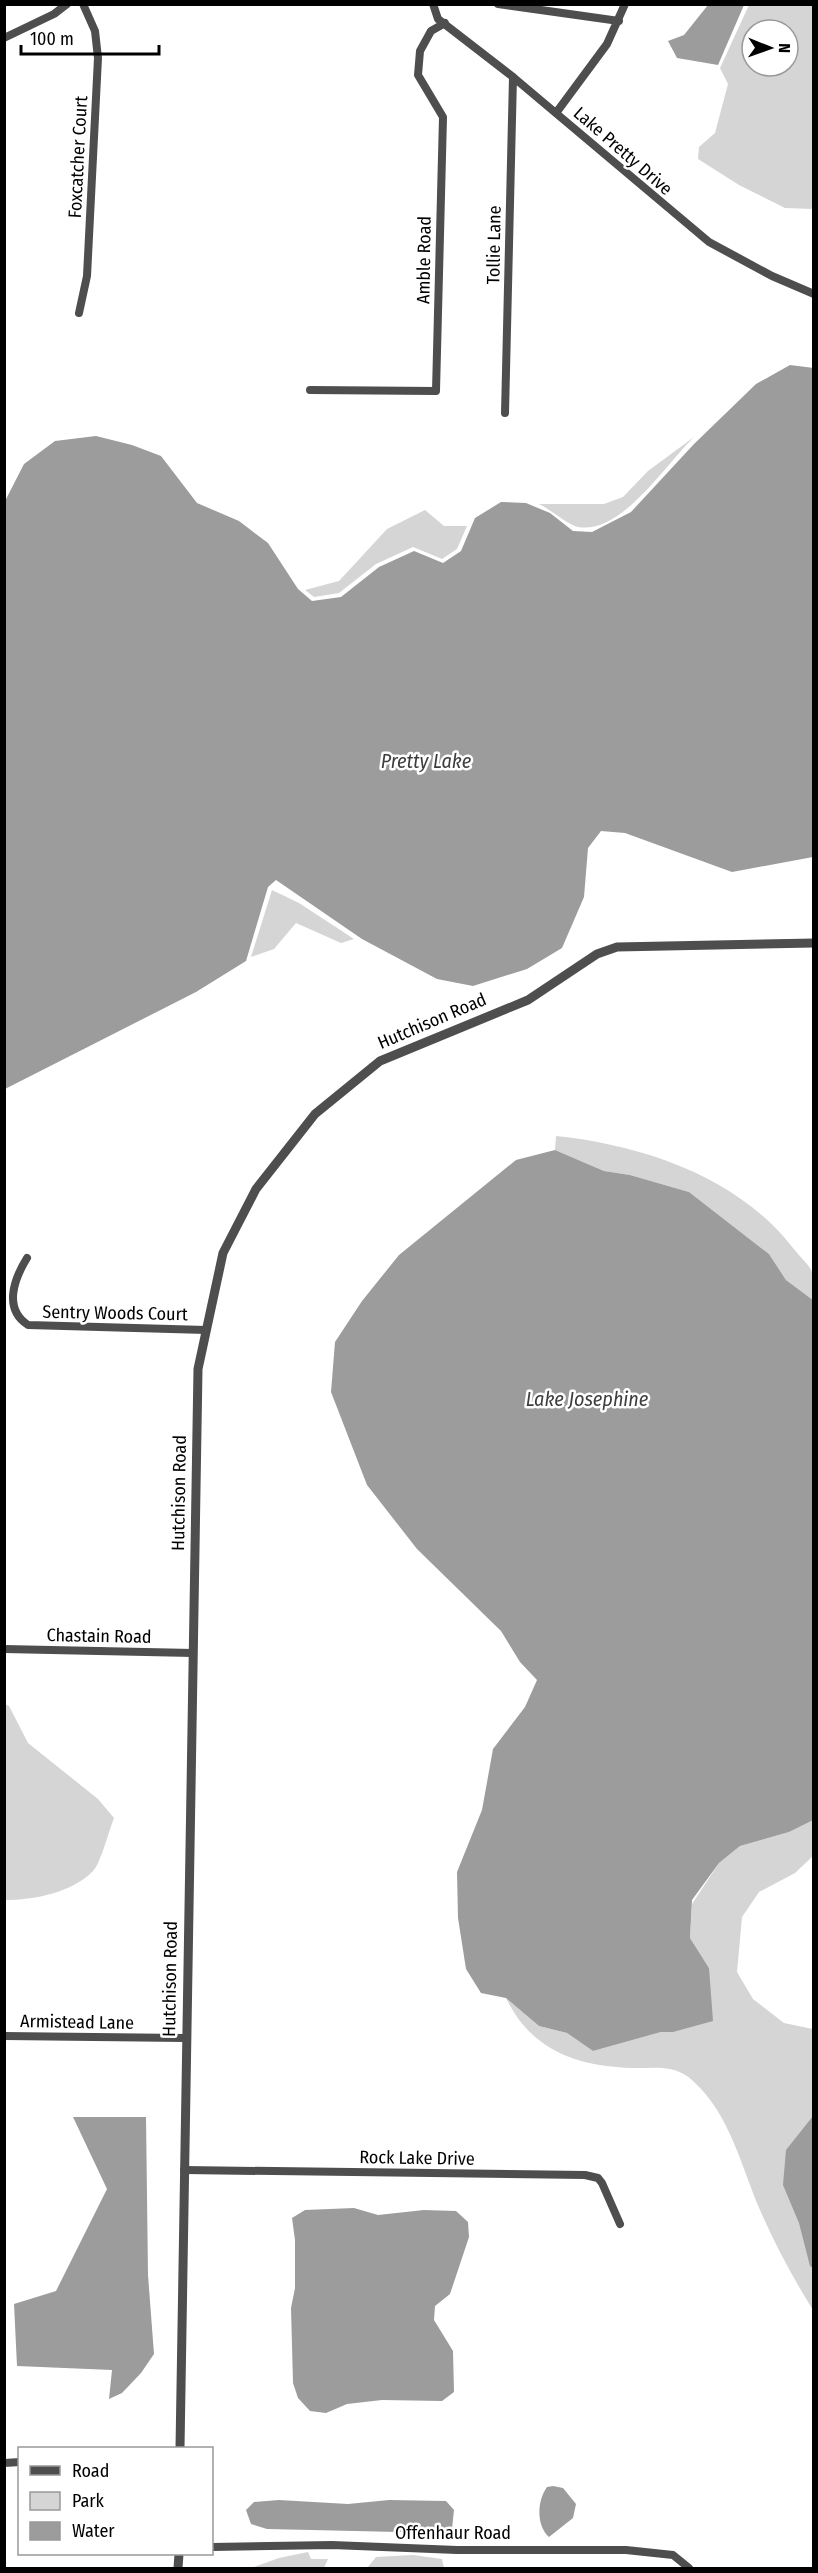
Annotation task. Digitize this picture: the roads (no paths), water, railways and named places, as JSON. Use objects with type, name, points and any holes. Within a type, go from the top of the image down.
[{"type":"street","points":[[4,38],[54,14],[67,4]]},
{"type":"street","name":"Foxcatcher Court","points":[[79,313],[87,276],[98,58],[95,31],[83,4]]},
{"type":"street","name":"Lake Pretty Drive","points":[[433,4],[438,20],[513,77],[710,242],[772,276],[813,294]]},
{"type":"street","points":[[498,4],[619,21]]},
{"type":"street","points":[[556,113],[607,44],[625,4]]},
{"type":"street","name":"Amble Road","points":[[310,390],[436,391],[443,117],[418,75],[420,51],[431,31],[446,24]]},
{"type":"street","name":"Tollie Lane","points":[[505,413],[513,77]]},
{"type":"street","name":"Hutchison Road","points":[[180,2447],[185,2038],[198,1369],[223,1253],[256,1189],[315,1114],[380,1061],[528,999],[597,954],[617,947],[813,943]]},
{"type":"street","name":"Sentry Woods Court","points":[[27,1258],[14,1289],[13,1307],[16,1315],[28,1325],[206,1330]]},
{"type":"street","name":"Chastain Road","points":[[4,1649],[193,1653]]},
{"type":"street","name":"Armistead Lane","points":[[4,2036],[185,2038]]},
{"type":"street","name":"Rock Lake Drive","points":[[184,2170],[585,2175],[598,2178],[602,2183],[620,2224]]},
{"type":"street","name":"Offenhaur Road","points":[[213,2547],[332,2545],[457,2550],[626,2550],[674,2555],[688,2568]]},
{"type":"water","points":[[708,5],[744,5],[718,65],[677,58],[668,41],[684,35]]},
{"type":"water","name":"Pretty Lake","points":[[790,365],[814,368],[813,857],[732,872],[625,833],[601,831],[588,848],[584,897],[562,948],[527,969],[473,986],[437,979],[362,939],[276,880],[268,887],[246,961],[196,992],[5,1089],[4,503],[24,464],[55,441],[96,436],[132,445],[161,456],[197,503],[239,521],[268,543],[298,589],[312,601],[341,597],[379,567],[414,551],[443,563],[461,551],[475,518],[501,502],[526,503],[550,513],[573,531],[592,532],[631,512],[694,444],[756,384]]},
{"type":"water","name":"Lake Josephine","points":[[555,1150],[604,1171],[630,1175],[689,1192],[769,1254],[786,1280],[814,1301],[813,1820],[789,1832],[740,1846],[719,1863],[692,1900],[690,1938],[709,1968],[713,2021],[673,2032],[661,2032],[593,2051],[567,2033],[539,2026],[506,1998],[481,1993],[466,1969],[458,1918],[457,1872],[482,1810],[493,1749],[525,1707],[537,1680],[520,1662],[501,1631],[417,1549],[367,1485],[331,1392],[335,1342],[362,1301],[399,1255],[516,1160]]},
{"type":"water","points":[[813,2116],[813,2268],[810,2266],[799,2223],[783,2185],[786,2150]]},
{"type":"water","points":[[73,2117],[146,2117],[148,2275],[154,2354],[141,2373],[122,2393],[109,2399],[112,2370],[17,2366],[14,2304],[56,2291],[107,2189]]},
{"type":"water","points":[[354,2208],[378,2215],[424,2210],[456,2211],[468,2222],[469,2237],[450,2294],[435,2306],[434,2320],[453,2351],[454,2392],[442,2401],[382,2400],[347,2404],[326,2413],[310,2411],[298,2398],[293,2383],[291,2308],[295,2288],[295,2240],[292,2218],[305,2210]]},
{"type":"water","points":[[547,2487],[563,2488],[576,2504],[573,2518],[549,2537],[542,2526],[539,2513],[541,2499]]},
{"type":"water","points":[[279,2500],[348,2504],[389,2500],[446,2501],[454,2510],[452,2529],[442,2533],[267,2529],[251,2524],[246,2510],[254,2502]]}]
